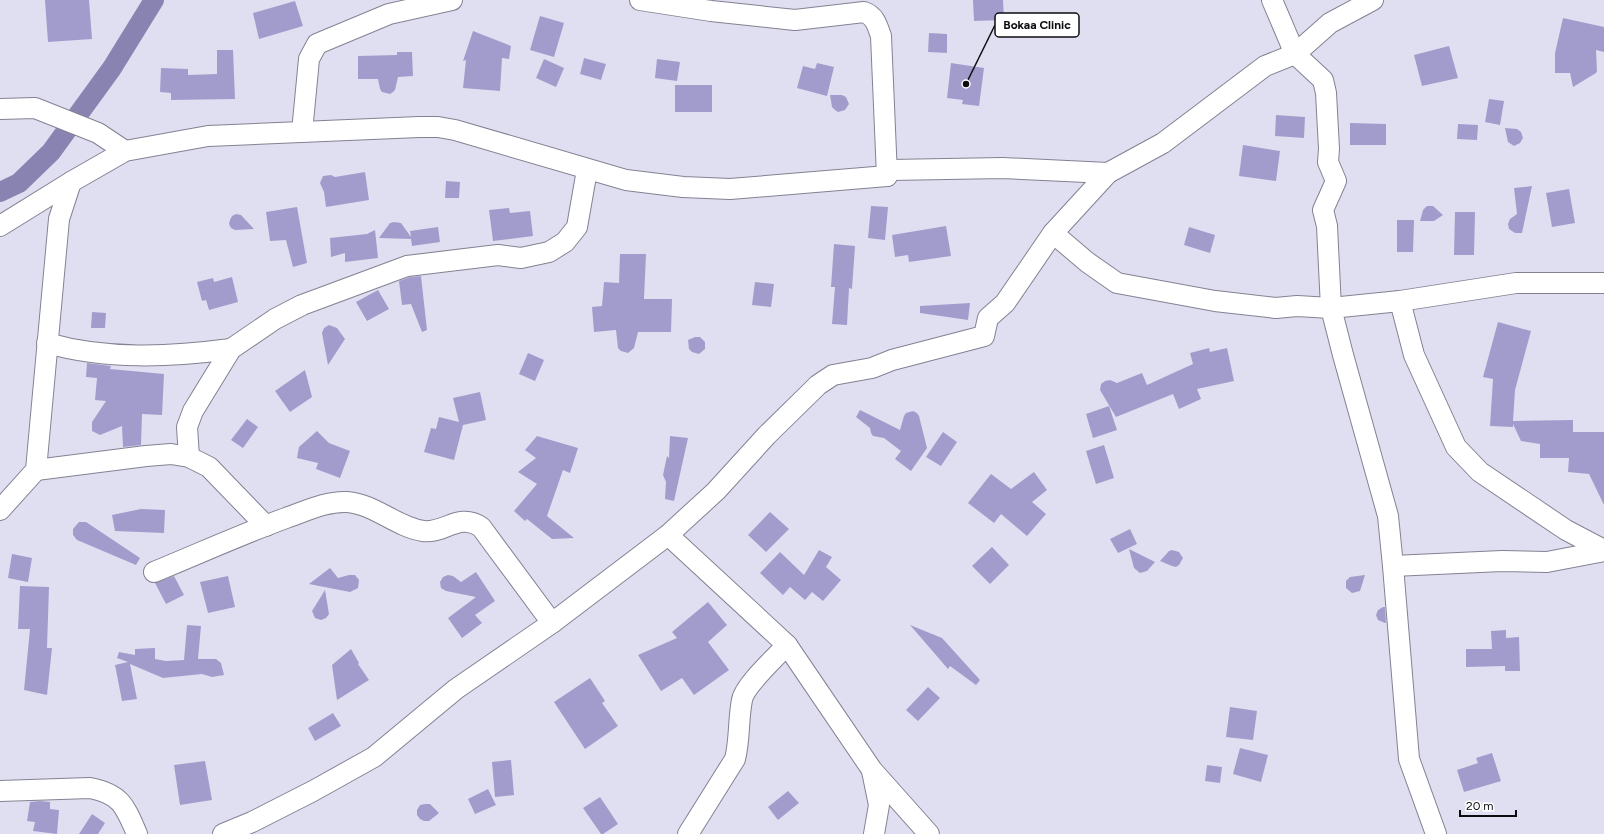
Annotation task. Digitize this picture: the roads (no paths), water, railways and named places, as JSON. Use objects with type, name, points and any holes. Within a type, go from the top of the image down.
[{"type":"street","points":[[302,132],[310,59],[317,44],[389,14],[452,0]]},
{"type":"street","points":[[647,0],[711,11],[795,20],[864,12],[871,14],[881,36],[887,176]]},
{"type":"street","points":[[1272,0],[1295,54],[1323,80],[1326,93],[1329,149],[1328,162],[1336,181],[1323,210],[1327,226],[1332,308],[1343,355],[1388,516],[1408,759],[1436,834]]},
{"type":"street","points":[[223,834],[279,809],[374,757],[456,689],[552,623],[668,535],[716,491],[767,435],[812,391],[833,375],[872,368],[892,360],[984,336],[988,318],[1005,303],[1053,233],[1108,173],[1163,143],[1264,66],[1295,54],[1330,23],[1373,0]]},
{"type":"street","points":[[0,109],[34,108],[98,133],[125,151]]},
{"type":"street","points":[[0,226],[71,182],[125,151],[208,136],[438,127],[456,130],[588,170],[633,181],[683,187],[730,189],[887,176]]},
{"type":"street","points":[[887,176],[890,170],[1003,168],[1108,173]]},
{"type":"street","points":[[189,457],[187,427],[193,411],[231,349],[276,319],[302,305],[407,266],[498,255],[521,258],[549,252],[565,242],[577,227],[588,170]]},
{"type":"street","points":[[0,510],[36,470],[59,219],[71,182]]},
{"type":"street","points":[[1053,233],[1087,262],[1117,283],[1215,301],[1276,308],[1297,306],[1332,308],[1400,301],[1516,283],[1604,284]]},
{"type":"street","points":[[1400,301],[1414,355],[1456,446],[1480,472],[1566,530],[1604,551]]},
{"type":"street","points":[[47,343],[106,353],[144,355],[193,354],[231,349]]},
{"type":"street","points":[[36,470],[146,456],[171,454],[189,457],[210,467],[266,526]]},
{"type":"street","points":[[154,572],[266,526],[332,502],[348,502],[369,506],[411,528],[424,531],[438,529],[456,522],[465,521],[474,523],[481,527],[552,623]]},
{"type":"street","points":[[668,535],[787,645],[872,770],[929,834]]},
{"type":"street","points":[[1393,566],[1502,560],[1547,562],[1604,551]]},
{"type":"street","points":[[688,834],[735,759],[739,746],[742,700],[746,689],[787,645]]},
{"type":"street","points":[[872,770],[879,805],[874,834]]},
{"type":"street","points":[[0,792],[90,788],[104,791],[117,798],[127,811],[137,834]]},
{"type":"waterway","points":[[0,192],[19,183],[51,152],[112,68],[154,0]]},
{"type":"place","name":"Bokaa Clinic","points":[[966,84]]}]
